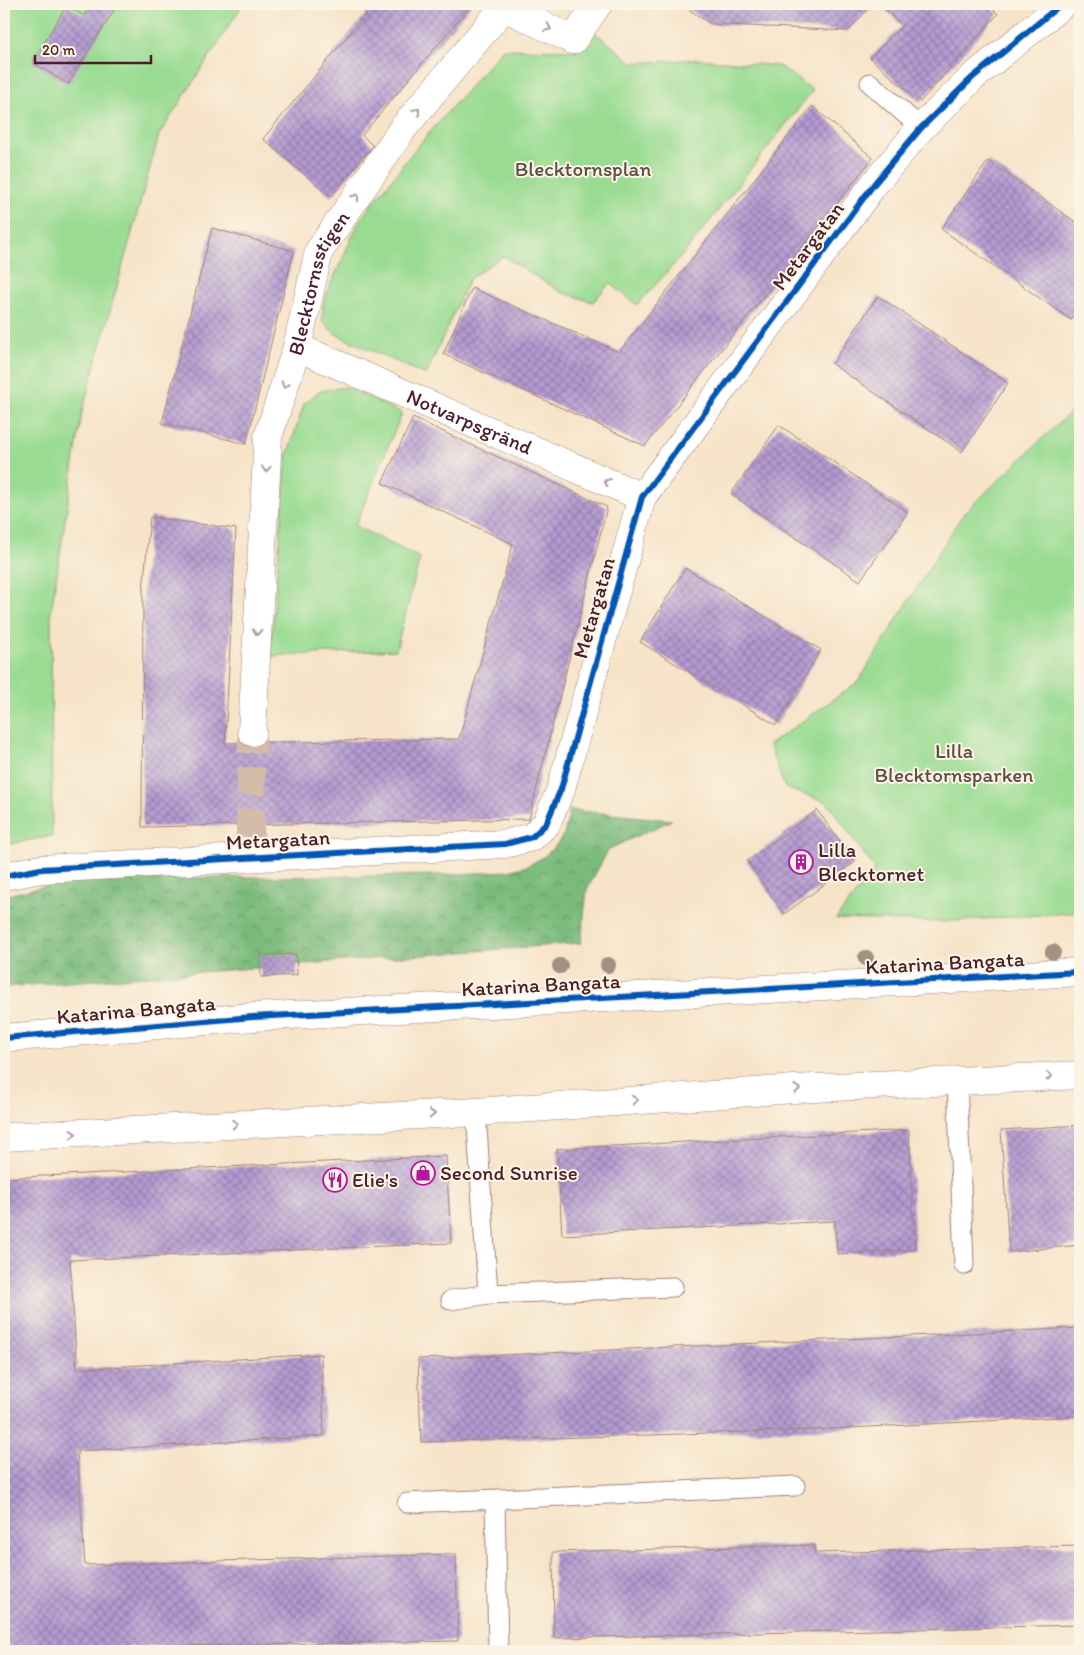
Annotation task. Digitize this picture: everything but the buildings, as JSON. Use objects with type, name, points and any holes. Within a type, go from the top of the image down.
[{"type":"street","name":"Blecktornsstigen","points":[[252,732],[268,437],[297,347],[319,251],[404,127],[504,7],[573,40],[598,4]]},
{"type":"street","name":"Metargatan","points":[[4,876],[41,869],[249,847],[505,844],[532,836],[546,824],[561,789],[642,497],[874,184],[921,128],[972,78],[1061,4]]},
{"type":"street","name":"Notvarpsgränd","points":[[297,347],[642,497]]},
{"type":"street","name":"Katarina Bangata","points":[[4,1038],[253,1017],[1080,972]]},
{"type":"street","points":[[4,1137],[476,1112],[784,1089],[1080,1075]]},
{"type":"lane","points":[[870,83],[921,128]]},
{"type":"lane","points":[[957,1080],[964,1266]]},
{"type":"lane","points":[[476,1112],[488,1294]]},
{"type":"lane","points":[[451,1300],[488,1294],[673,1287]]},
{"type":"lane","points":[[407,1503],[795,1486]]},
{"type":"lane","points":[[495,1500],[498,1651]]},
{"type":"green space","points":[[4,4],[243,4],[159,135],[82,412],[51,611],[52,836],[4,845]]},
{"type":"green space","name":"Blecktornsplan","points":[[592,30],[633,63],[700,59],[779,66],[813,90],[686,251],[637,305],[610,283],[593,302],[561,292],[503,256],[469,279],[426,375],[334,333],[322,321],[323,305],[328,290],[360,220],[417,147],[503,49],[577,50]]},
{"type":"green space","points":[[346,387],[402,413],[355,526],[420,558],[396,650],[270,656],[287,456],[304,404],[319,391]]},
{"type":"green space","name":"Lilla Blecktornsparken","points":[[1080,403],[1080,912],[944,922],[836,919],[875,869],[827,802],[785,788],[769,745],[858,682],[963,514]]},
{"type":"green space","points":[[570,810],[672,820],[609,849],[587,889],[581,943],[4,987],[4,898],[8,895],[75,879],[443,875],[508,871],[527,866],[542,858],[554,848],[564,834]]},
{"type":"tunnel","points":[[250,837],[252,732]]},
{"type":"cycle path","points":[[4,876],[41,869],[505,844],[532,837],[546,824],[561,789],[642,497],[874,184],[921,128],[972,78],[1059,4]]},
{"type":"cycle path","points":[[4,1038],[253,1017],[1080,972]]},
{"type":"place","name":"Lilla Blecktornet","points":[[801,862]]},
{"type":"place","name":"Second Sunrise","points":[[423,1173]]},
{"type":"place","name":"Elie's","points":[[335,1180]]}]
